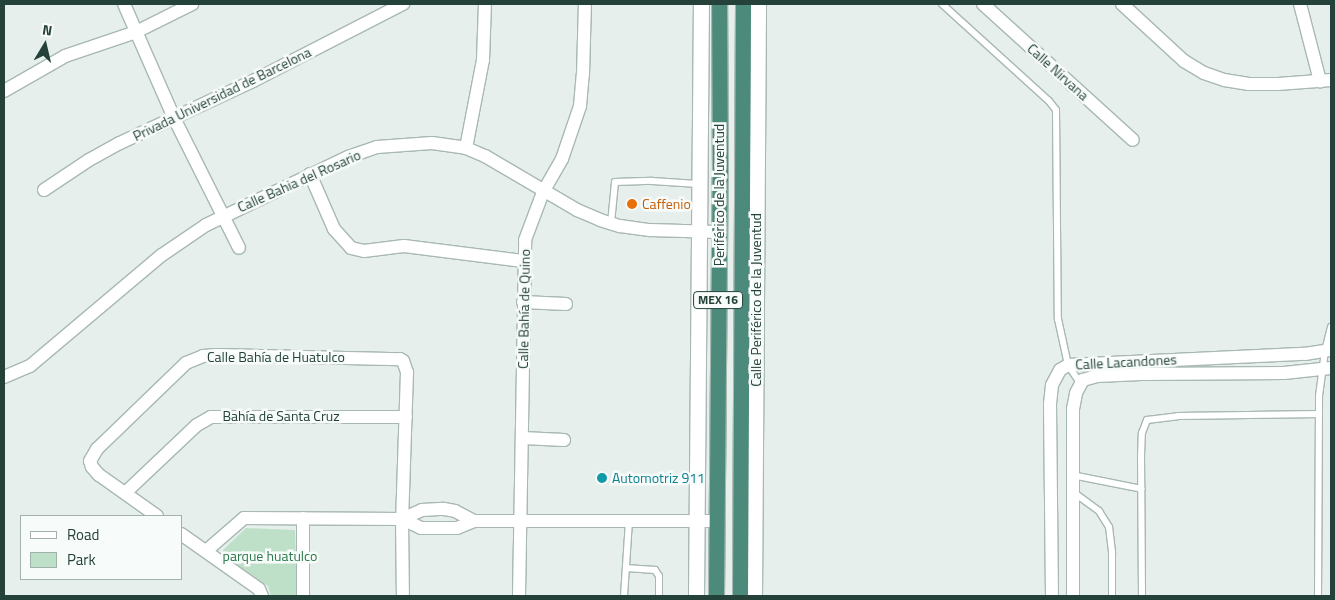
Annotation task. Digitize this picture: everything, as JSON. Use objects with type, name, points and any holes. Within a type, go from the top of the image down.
[{"type":"highway","name":"Periférico de la Juventud","points":[[716,596],[719,4]]},
{"type":"highway","name":"Periférico de la Juventud","points":[[740,596],[743,4]]},
{"type":"main road","points":[[696,596],[701,4]]},
{"type":"main road","name":"Calle Periférico de la Juventud","points":[[754,596],[758,4]]},
{"type":"street","points":[[124,4],[174,118],[239,248]]},
{"type":"street","points":[[4,91],[66,56],[136,32],[192,4]]},
{"type":"street","name":"Privada Universidad de Barcelona","points":[[44,190],[89,160],[403,4]]},
{"type":"street","points":[[466,148],[483,60],[485,4]]},
{"type":"street","name":"Calle Bahía de Quino","points":[[519,596],[519,521],[523,438],[523,262],[525,240],[543,192],[562,159],[580,106],[585,4]]},
{"type":"street","name":"Calle Nirvana","points":[[983,4],[1133,140]]},
{"type":"street","points":[[1122,4],[1184,61],[1204,73],[1224,80],[1248,84],[1326,81],[1300,4]]},
{"type":"street","name":"Calle Bahia del Rosario","points":[[4,377],[30,366],[162,256],[222,216],[348,156],[377,147],[432,143],[466,148],[485,156],[543,192],[577,210],[611,223],[650,230],[719,232]]},
{"type":"street","points":[[310,174],[334,230],[351,248],[364,251],[404,246],[523,262]]},
{"type":"street","points":[[523,302],[566,304]]},
{"type":"street","name":"Calle Lacandones","points":[[1052,596],[1049,442],[1052,386],[1060,370],[1068,365],[1283,356],[1328,351]]},
{"type":"street","name":"Calle Bahía de Huatulco","points":[[156,515],[94,471],[90,461],[92,455],[186,363],[203,356],[386,357],[400,359],[404,361],[407,372],[402,519],[403,596]]},
{"type":"street","name":"Calle Lacandones","points":[[1073,596],[1072,475],[1074,409],[1080,383],[1083,380],[1098,376],[1141,374],[1284,374],[1326,369]]},
{"type":"street","name":"Bahía de Santa Cruz","points":[[125,494],[197,425],[211,417],[406,417]]},
{"type":"street","points":[[523,438],[564,440]]},
{"type":"street","points":[[206,551],[244,518],[402,519],[422,510],[444,509],[455,511],[474,521]]},
{"type":"street","points":[[1051,513],[1073,514]]},
{"type":"street","points":[[303,518],[303,596]]},
{"type":"street","points":[[402,519],[420,528],[457,528],[474,521],[715,521]]},
{"type":"street","points":[[182,535],[259,589],[262,596]]},
{"type":"street","points":[[1052,578],[1073,577]]},
{"type":"lane","points":[[942,4],[1049,101],[1056,110],[1058,318],[1068,365],[1080,383]]},
{"type":"lane","points":[[611,223],[613,189],[615,182],[619,180],[700,184]]},
{"type":"lane","points":[[1318,596],[1319,414],[1331,327]]},
{"type":"lane","points":[[1142,596],[1142,433],[1144,423],[1151,418],[1319,414]]},
{"type":"lane","points":[[1072,475],[1142,489]]},
{"type":"lane","points":[[1073,492],[1099,511],[1109,527],[1112,553],[1112,596]]},
{"type":"lane","points":[[624,596],[629,520]]},
{"type":"lane","points":[[626,568],[655,570],[659,576],[659,596]]},
{"type":"green space","name":"parque huatulco","points":[[246,528],[295,530],[297,596],[271,596],[268,586],[224,556],[223,550]]},
{"type":"place","name":"Caffenio","points":[[632,204]]},
{"type":"place","name":"Automotriz 911","points":[[602,478]]}]
